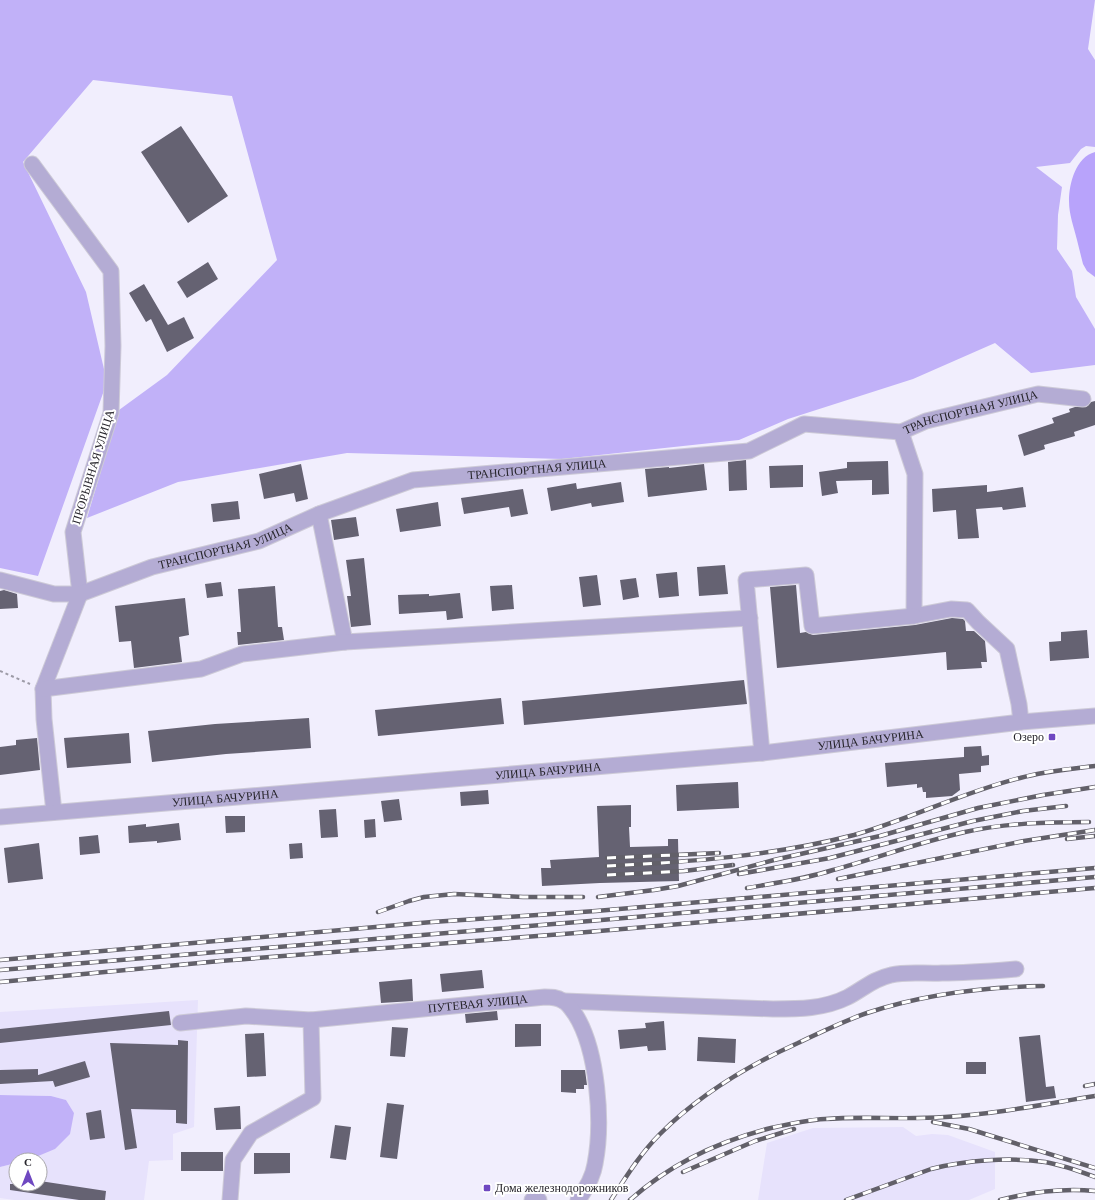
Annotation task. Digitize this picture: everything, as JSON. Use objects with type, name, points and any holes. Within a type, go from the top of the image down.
[{"type":"street","name":"ПРОРЫВНАЯ УЛИЦА","points":[[32,164],[111,271],[113,346],[111,413],[73,532],[80,594],[43,689],[44,719],[54,812]]},
{"type":"street","name":"ТРАНСПОРТНАЯ УЛИЦА","points":[[0,580],[54,594],[80,594],[152,567],[259,541],[319,514],[413,480],[749,451],[804,424],[901,432],[926,421],[1038,394],[1083,399]]},
{"type":"street","points":[[901,432],[915,474],[914,616]]},
{"type":"street","points":[[319,514],[345,642]]},
{"type":"street","points":[[762,753],[746,580],[806,575],[812,626],[914,616],[951,609],[967,610],[1007,649],[1019,704],[1021,722]]},
{"type":"street","points":[[43,689],[201,669],[242,654],[345,642],[750,618]]},
{"type":"street","name":"УЛИЦА БАЧУРИНА","points":[[0,817],[762,753],[1021,722],[1095,716]]},
{"type":"street","name":"ПУТЕВАЯ УЛИЦА","points":[[180,1023],[246,1016],[311,1020],[545,997],[555,997],[564,1001],[802,1009],[834,1003],[848,997],[875,979],[893,974],[1016,969]]},
{"type":"street","points":[[564,1001],[579,1020],[594,1066],[598,1121],[595,1165],[591,1178],[578,1200]]},
{"type":"street","points":[[579,1020],[584,1008],[591,1002]]},
{"type":"street","points":[[230,1200],[233,1160],[251,1133],[313,1098],[311,1020]]},
{"type":"street","points":[[532,1200],[539,1200]]},
{"type":"path","points":[[0,672],[43,689]]},
{"type":"shaded area","points":[[0,0],[1095,0],[1088,49],[1095,60],[1095,147],[1086,146],[1081,149],[1070,163],[1036,167],[1062,187],[1058,215],[1057,249],[1072,271],[1076,297],[1095,329],[1095,365],[1031,373],[995,343],[913,379],[788,419],[739,440],[562,459],[347,453],[178,482],[87,518],[119,410],[167,375],[277,260],[232,96],[93,80],[23,162],[86,292],[107,382],[38,576],[0,568]]},
{"type":"shaded area","points":[[1095,152],[1095,277],[1087,271],[1083,264],[1069,206],[1069,194],[1072,179],[1078,165],[1088,155]]},
{"type":"shaded area","points":[[198,1000],[194,1127],[173,1134],[173,1160],[149,1161],[144,1200],[14,1200],[0,1198],[0,1167],[8,1165],[8,1192],[48,1192],[47,1152],[55,1149],[74,1113],[66,1100],[51,1096],[0,1095],[0,1012]]},
{"type":"shaded area","points":[[0,1095],[51,1096],[66,1100],[74,1113],[70,1134],[55,1149],[48,1152],[8,1152],[8,1165],[0,1167]]},
{"type":"shaded area","points":[[903,1127],[916,1136],[932,1134],[948,1135],[995,1152],[995,1189],[969,1200],[758,1200],[767,1143],[813,1128]]},
{"type":"building","points":[[181,126],[228,196],[188,223],[141,152]]},
{"type":"building","points":[[208,262],[218,279],[187,298],[177,282]]},
{"type":"building","points":[[144,284],[168,325],[184,317],[194,338],[167,352],[151,319],[146,322],[129,293]]},
{"type":"building","points":[[1095,401],[1095,425],[1074,432],[1075,436],[1044,445],[1045,449],[1024,456],[1018,435],[1054,423],[1052,418],[1070,412],[1069,409],[1075,407],[1086,407],[1091,402]]},
{"type":"building","points":[[746,460],[747,490],[729,491],[728,462]]},
{"type":"building","points":[[888,461],[889,494],[872,495],[872,480],[836,481],[838,493],[822,496],[819,472],[847,468],[847,462]]},
{"type":"building","points":[[301,464],[308,499],[296,502],[294,493],[264,499],[259,474]]},
{"type":"building","points":[[704,464],[707,490],[648,497],[645,469]]},
{"type":"building","points":[[803,465],[803,487],[770,488],[769,466]]},
{"type":"building","points":[[621,482],[624,502],[592,507],[591,503],[551,511],[547,488],[576,483],[577,489]]},
{"type":"building","points":[[987,485],[987,492],[1023,487],[1026,507],[1003,510],[1002,507],[976,509],[979,538],[958,539],[956,510],[933,512],[932,489]]},
{"type":"building","points":[[523,489],[528,514],[511,517],[509,507],[464,514],[461,498]]},
{"type":"building","points":[[238,501],[240,519],[213,522],[211,504]]},
{"type":"building","points":[[438,502],[441,526],[400,532],[396,509]]},
{"type":"building","points":[[356,517],[359,536],[334,540],[331,520]]},
{"type":"building","points":[[364,558],[371,625],[351,627],[347,596],[351,596],[346,560]]},
{"type":"building","points":[[725,565],[728,594],[699,596],[697,567]]},
{"type":"building","points":[[677,572],[679,596],[659,598],[656,574]]},
{"type":"building","points":[[597,575],[601,605],[583,607],[579,577]]},
{"type":"building","points":[[636,578],[639,597],[623,600],[620,580]]},
{"type":"building","points":[[221,582],[223,596],[207,598],[205,584]]},
{"type":"building","points":[[512,585],[514,609],[492,611],[490,586]]},
{"type":"building","points":[[796,585],[800,633],[806,632],[813,635],[915,625],[952,618],[963,619],[965,621],[966,631],[974,631],[985,641],[987,662],[981,662],[982,668],[947,670],[946,652],[777,668],[770,587]]},
{"type":"building","points":[[275,586],[278,627],[282,627],[284,640],[238,645],[237,632],[241,632],[238,589]]},
{"type":"building","points":[[4,590],[17,594],[18,608],[0,609],[0,591]]},
{"type":"building","points":[[460,593],[463,618],[447,620],[446,611],[399,614],[398,595],[429,594],[429,596]]},
{"type":"building","points":[[185,598],[189,635],[179,637],[182,662],[134,668],[131,641],[119,642],[115,606]]},
{"type":"building","points":[[1087,630],[1089,658],[1050,661],[1049,642],[1061,641],[1061,632]]},
{"type":"building","points":[[744,680],[747,704],[524,725],[522,701]]},
{"type":"building","points":[[501,698],[504,724],[378,736],[375,710]]},
{"type":"building","points":[[309,718],[311,748],[226,754],[152,762],[148,731],[215,724]]},
{"type":"building","points":[[129,733],[131,763],[67,768],[64,738]]},
{"type":"building","points":[[37,738],[40,770],[0,775],[0,747],[16,745],[16,740]]},
{"type":"building","points":[[981,746],[982,756],[989,755],[989,765],[981,766],[981,772],[959,774],[960,790],[952,796],[926,798],[926,792],[923,792],[922,787],[917,788],[917,784],[887,787],[885,763],[964,757],[964,747]]},
{"type":"building","points":[[738,782],[739,808],[677,811],[676,785]]},
{"type":"building","points":[[488,790],[489,804],[461,806],[460,792]]},
{"type":"building","points":[[399,799],[402,820],[384,822],[381,801]]},
{"type":"building","points":[[631,805],[631,827],[629,827],[630,847],[668,846],[668,839],[678,839],[679,881],[542,886],[541,868],[551,868],[550,860],[599,857],[597,806]]},
{"type":"building","points":[[336,809],[338,837],[321,838],[319,810]]},
{"type":"building","points":[[225,816],[245,816],[245,832],[226,833]]},
{"type":"building","points":[[375,819],[376,837],[365,838],[364,820]]},
{"type":"building","points":[[179,823],[181,840],[157,843],[157,841],[129,843],[128,826],[146,824],[146,827]]},
{"type":"building","points":[[98,835],[100,853],[80,855],[79,837]]},
{"type":"building","points":[[39,843],[43,879],[8,883],[4,848]]},
{"type":"building","points":[[302,843],[303,858],[290,859],[289,844]]},
{"type":"building","points":[[482,970],[484,988],[442,992],[440,974]]},
{"type":"building","points":[[412,979],[413,1001],[381,1003],[379,982]]},
{"type":"building","points":[[169,1011],[171,1025],[0,1043],[0,1029]]},
{"type":"building","points":[[497,1011],[498,1020],[466,1023],[465,1014]]},
{"type":"building","points":[[664,1021],[666,1050],[648,1051],[647,1046],[620,1049],[618,1030],[646,1028],[645,1023]]},
{"type":"building","points":[[515,1024],[541,1024],[541,1046],[515,1047]]},
{"type":"building","points":[[392,1027],[408,1028],[405,1057],[390,1056]]},
{"type":"building","points":[[264,1033],[266,1076],[247,1077],[245,1034]]},
{"type":"building","points":[[1040,1035],[1046,1087],[1054,1086],[1056,1098],[1026,1102],[1019,1037]]},
{"type":"building","points":[[698,1037],[736,1039],[735,1063],[697,1061]]},
{"type":"building","points":[[178,1040],[188,1041],[187,1124],[176,1123],[176,1110],[131,1109],[137,1148],[125,1150],[110,1043],[178,1045]]},
{"type":"building","points":[[85,1061],[90,1077],[55,1087],[53,1081],[0,1084],[0,1070],[38,1069],[38,1075]]},
{"type":"building","points":[[966,1062],[986,1062],[986,1074],[966,1074]]},
{"type":"building","points":[[561,1070],[585,1070],[587,1085],[584,1085],[584,1089],[576,1089],[576,1093],[561,1092]]},
{"type":"building","points":[[387,1103],[404,1105],[397,1159],[380,1157]]},
{"type":"building","points":[[240,1106],[241,1129],[216,1130],[214,1108]]},
{"type":"building","points":[[101,1110],[105,1138],[90,1140],[86,1113]]},
{"type":"building","points":[[335,1125],[351,1127],[346,1160],[330,1158]]},
{"type":"building","points":[[181,1152],[223,1152],[223,1171],[181,1171]]},
{"type":"building","points":[[254,1153],[290,1153],[290,1173],[254,1174]]},
{"type":"building","points":[[48,1182],[106,1191],[105,1200],[79,1200],[24,1192],[48,1192]]},
{"type":"railway","points":[[607,866],[731,857],[824,842],[875,829],[999,784],[1058,770],[1095,766]]},
{"type":"railway","points":[[598,897],[678,886],[774,860],[880,836],[978,808],[1043,795],[1095,787]]},
{"type":"railway","points":[[739,874],[830,858],[973,821],[1023,811],[1066,806]]},
{"type":"railway","points":[[747,888],[812,876],[932,840],[980,829],[1058,822],[1089,822]]},
{"type":"railway","points":[[838,879],[1024,841],[1095,830]]},
{"type":"railway","points":[[1067,839],[1095,836]]},
{"type":"railway","points":[[607,858],[719,853]]},
{"type":"railway","points":[[607,875],[684,871],[733,865]]},
{"type":"railway","points":[[0,960],[432,922],[596,911],[1095,868]]},
{"type":"railway","points":[[0,970],[1095,877]]},
{"type":"railway","points":[[0,982],[220,961],[576,933],[1095,888]]},
{"type":"railway","points":[[378,912],[424,897],[454,894],[523,897],[583,897]]},
{"type":"railway","points":[[611,1200],[646,1150],[675,1120],[724,1082],[760,1061],[832,1027],[858,1016],[889,1006],[933,996],[977,990],[1043,986]]},
{"type":"railway","points":[[1085,1086],[1095,1084]]},
{"type":"railway","points":[[630,1200],[662,1175],[696,1155],[752,1133],[771,1128],[805,1121],[825,1119],[930,1118],[964,1116],[1095,1096]]},
{"type":"railway","points":[[933,1122],[969,1129],[1095,1168]]},
{"type":"railway","points":[[683,1172],[755,1141],[794,1129]]},
{"type":"railway","points":[[846,1200],[931,1169],[959,1163],[988,1160],[1031,1160],[1045,1162],[1064,1166],[1095,1177]]},
{"type":"railway","points":[[1000,1200],[1047,1191],[1095,1191]]},
{"type":"place","name":"Озеро","points":[[1052,737]]},
{"type":"place","name":"Дома железнодорожников","points":[[487,1188]]}]
